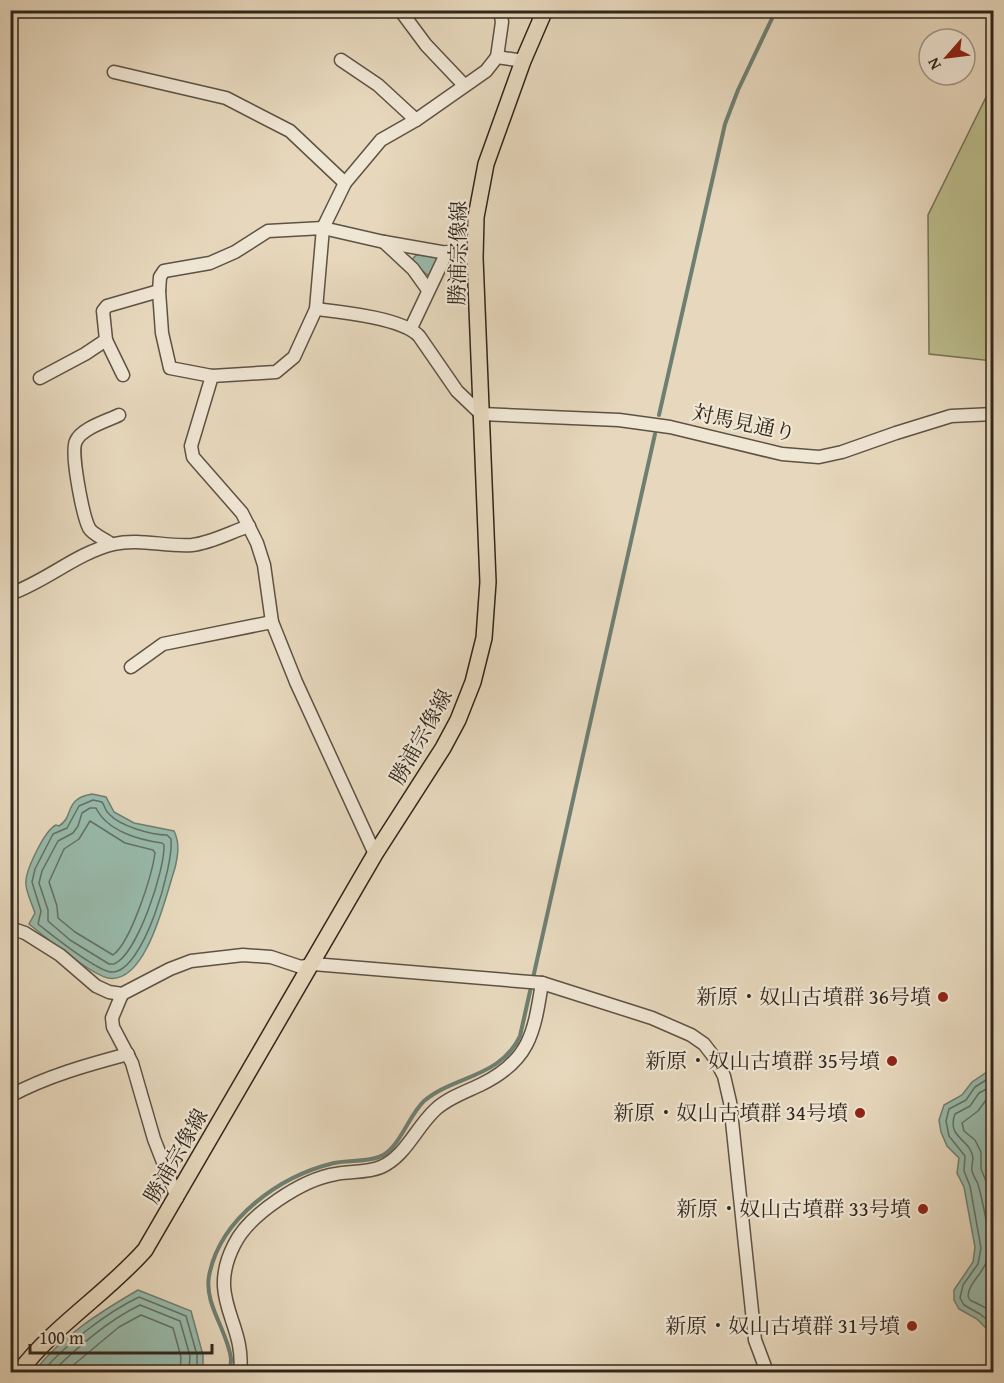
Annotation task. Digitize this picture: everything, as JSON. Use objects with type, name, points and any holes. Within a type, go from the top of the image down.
[{"type":"main road","name":"勝浦宗像線","points":[[19,1372],[52,1335],[126,1272],[145,1250],[375,854],[458,720],[473,682],[484,638],[488,582],[476,217],[486,164],[523,61],[545,10]]},
{"type":"street","points":[[400,10],[426,45],[464,85]]},
{"type":"street","points":[[476,258],[384,242],[323,228],[268,231],[235,252],[210,263],[164,271],[160,277],[159,291],[162,333],[170,368],[212,376],[276,372],[294,357],[316,309],[323,228],[345,183],[381,140],[416,120],[486,71],[497,57],[502,22],[500,10]]},
{"type":"street","points":[[497,57],[523,61]]},
{"type":"street","points":[[341,60],[378,85],[416,120]]},
{"type":"street","points":[[114,72],[226,98],[290,131],[345,183]]},
{"type":"street","points":[[384,242],[413,269],[428,290]]},
{"type":"street","points":[[411,328],[447,252]]},
{"type":"street","points":[[123,375],[106,340],[103,311],[107,306],[159,291]]},
{"type":"street","points":[[316,309],[361,314],[411,328],[457,391],[481,414]]},
{"type":"street","points":[[40,378],[106,340]]},
{"type":"street","points":[[212,376],[191,446],[194,457],[242,513],[257,543],[264,566],[272,622],[296,682],[375,854]]},
{"type":"street","name":"対馬見通り","points":[[481,414],[619,420],[669,427],[782,454],[819,457],[842,452],[951,417],[993,414]]},
{"type":"street","points":[[111,544],[88,527],[73,452],[76,440],[85,431],[119,415]]},
{"type":"street","points":[[10,594],[81,555],[111,544],[125,541],[193,545],[249,526]]},
{"type":"street","points":[[130,667],[163,644],[272,622]]},
{"type":"street","points":[[10,927],[25,933],[60,955],[96,986],[109,992],[122,994],[170,969],[191,961],[243,956],[271,957],[301,967],[313,964],[534,982],[666,1024],[691,1035],[704,1044],[714,1058],[723,1076],[730,1102],[755,1340],[767,1372]]},
{"type":"street","points":[[240,1372],[237,1337],[223,1287],[226,1263],[242,1231],[292,1191],[315,1179],[377,1169],[392,1162],[402,1152],[420,1125],[438,1107],[502,1073],[514,1063],[527,1046],[536,1024],[534,982]]},
{"type":"street","points":[[122,994],[112,1018],[113,1027],[132,1063],[154,1139],[177,1198]]},
{"type":"street","points":[[10,1096],[34,1083],[128,1054]]},
{"type":"green space","points":[[993,83],[993,361],[929,354],[928,215]]},
{"type":"water","points":[[416,255],[439,257],[430,277],[411,261]]},
{"type":"water","points":[[92,794],[106,797],[114,812],[134,823],[174,831],[178,845],[175,868],[160,916],[144,953],[134,967],[122,976],[108,978],[90,970],[29,924],[35,913],[27,892],[26,879],[36,852],[51,828],[64,822],[73,804],[83,796]]},
{"type":"water","points":[[993,1068],[993,1331],[959,1309],[954,1300],[954,1290],[973,1262],[975,1247],[964,1187],[957,1173],[959,1158],[947,1146],[939,1120],[944,1105],[962,1095],[972,1082]]},
{"type":"water","points":[[138,1290],[191,1311],[203,1355],[203,1372],[34,1372],[44,1359],[69,1336]]},
{"type":"waterway","points":[[659,415],[725,124],[738,90],[776,10]]},
{"type":"waterway","points":[[230,1372],[229,1349],[213,1308],[208,1287],[215,1255],[239,1218],[255,1203],[293,1178],[334,1163],[368,1160],[386,1153],[398,1140],[424,1101],[436,1092],[489,1068],[501,1060],[520,1036],[655,434]]},
{"type":"place","name":"新原・奴山古墳群 36号墳","points":[[943,997]]},
{"type":"place","name":"新原・奴山古墳群 35号墳","points":[[892,1061]]},
{"type":"place","name":"新原・奴山古墳群 34号墳","points":[[860,1113]]},
{"type":"place","name":"新原・奴山古墳群 33号墳","points":[[923,1209]]},
{"type":"place","name":"新原・奴山古墳群 31号墳","points":[[912,1326]]}]
